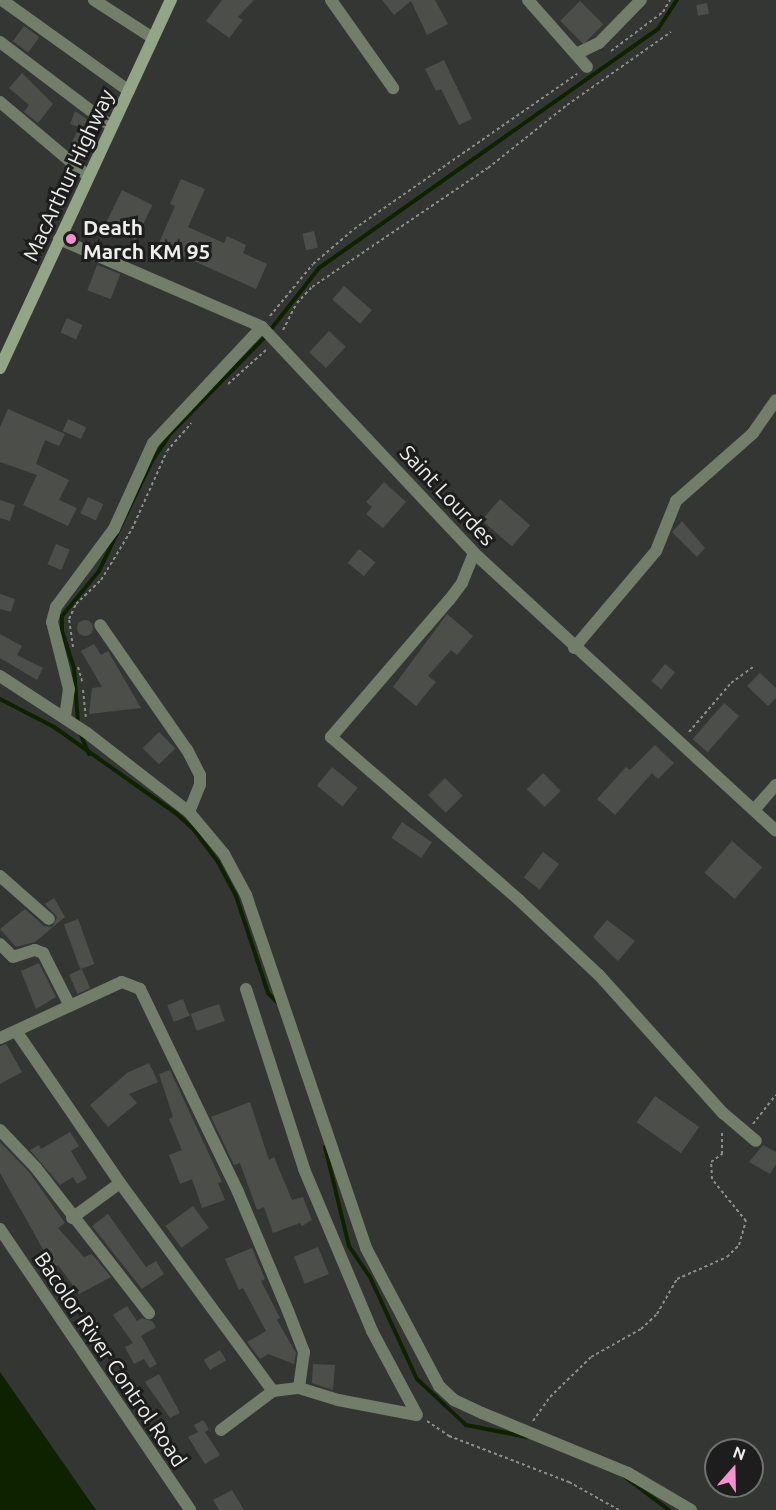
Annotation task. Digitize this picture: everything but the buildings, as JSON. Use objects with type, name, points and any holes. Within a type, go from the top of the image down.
[{"type":"main road","name":"MacArthur Highway","points":[[0,368],[171,0]]},
{"type":"street","points":[[2,0],[129,91]]},
{"type":"street","points":[[94,0],[153,38]]},
{"type":"street","points":[[331,0],[393,88]]},
{"type":"street","points":[[528,0],[586,67]]},
{"type":"street","points":[[576,54],[599,43],[641,0]]},
{"type":"street","points":[[0,42],[111,126]]},
{"type":"street","points":[[0,102],[88,176]]},
{"type":"street","name":"Saint Lourdes","points":[[59,239],[263,328],[276,339],[474,553],[574,648],[776,831]]},
{"type":"street","points":[[69,720],[69,689],[52,622],[56,607],[114,529],[153,442],[263,328]]},
{"type":"street","points":[[574,648],[656,551],[676,501],[753,433],[776,400]]},
{"type":"street","points":[[474,553],[462,583],[331,737],[519,900],[599,975],[723,1113],[751,1137]]},
{"type":"street","points":[[100,625],[187,750],[200,775],[200,785],[189,812]]},
{"type":"street","points":[[0,676],[69,720],[189,812],[224,854],[246,896],[366,1248],[420,1356],[439,1386],[454,1400],[528,1428],[628,1473],[692,1510]]},
{"type":"street","points":[[754,810],[776,785]]},
{"type":"street","points":[[0,876],[49,919]]},
{"type":"street","points":[[0,944],[14,957],[35,950],[43,952],[70,1006]]},
{"type":"street","points":[[0,1038],[122,982],[140,989],[238,1192],[288,1311],[304,1352],[299,1388]]},
{"type":"street","points":[[246,989],[304,1169],[372,1331],[417,1414]]},
{"type":"street","points":[[16,1031],[120,1183],[273,1391]]},
{"type":"street","points":[[0,1130],[36,1168],[72,1218],[149,1313]]},
{"type":"street","points":[[72,1218],[120,1183]]},
{"type":"street","name":"Bacolor River Control Road","points":[[0,1229],[190,1510]]},
{"type":"street","points":[[221,1430],[273,1391],[299,1388],[338,1400],[417,1414]]},
{"type":"path","points":[[604,55],[663,12],[670,0]]},
{"type":"path","points":[[220,392],[276,339],[297,303],[312,287],[488,168],[567,105],[670,32]]},
{"type":"path","points":[[263,328],[313,264],[354,229],[586,67]]},
{"type":"path","points":[[73,652],[69,619],[76,604],[101,580],[132,529],[167,451],[197,417]]},
{"type":"path","points":[[76,661],[89,735]]},
{"type":"path","points":[[679,742],[731,683],[754,666]]},
{"type":"path","points":[[751,1137],[776,1095]]},
{"type":"path","points":[[528,1428],[550,1397],[591,1357],[641,1329],[657,1314],[677,1279],[727,1257],[739,1245],[746,1221],[712,1179],[711,1162],[722,1154],[723,1113]]},
{"type":"path","points":[[417,1414],[449,1436],[569,1482],[619,1510]]},
{"type":"shaded area","points":[[0,1372],[96,1510],[0,1510]]},
{"type":"waterway","points":[[78,723],[74,668],[62,632],[62,616],[99,571],[152,461],[170,434],[264,338],[319,268],[658,29],[677,0]]},
{"type":"waterway","points":[[0,699],[54,727],[177,814],[194,830],[218,862],[236,896],[268,993],[279,1004]]},
{"type":"waterway","points":[[80,733],[89,754]]},
{"type":"waterway","points":[[325,1147],[349,1246],[370,1277],[417,1379],[466,1425],[527,1437]]},
{"type":"waterway","points":[[625,1477],[669,1510]]},
{"type":"place","name":"Death March KM 95","points":[[71,239]]}]
